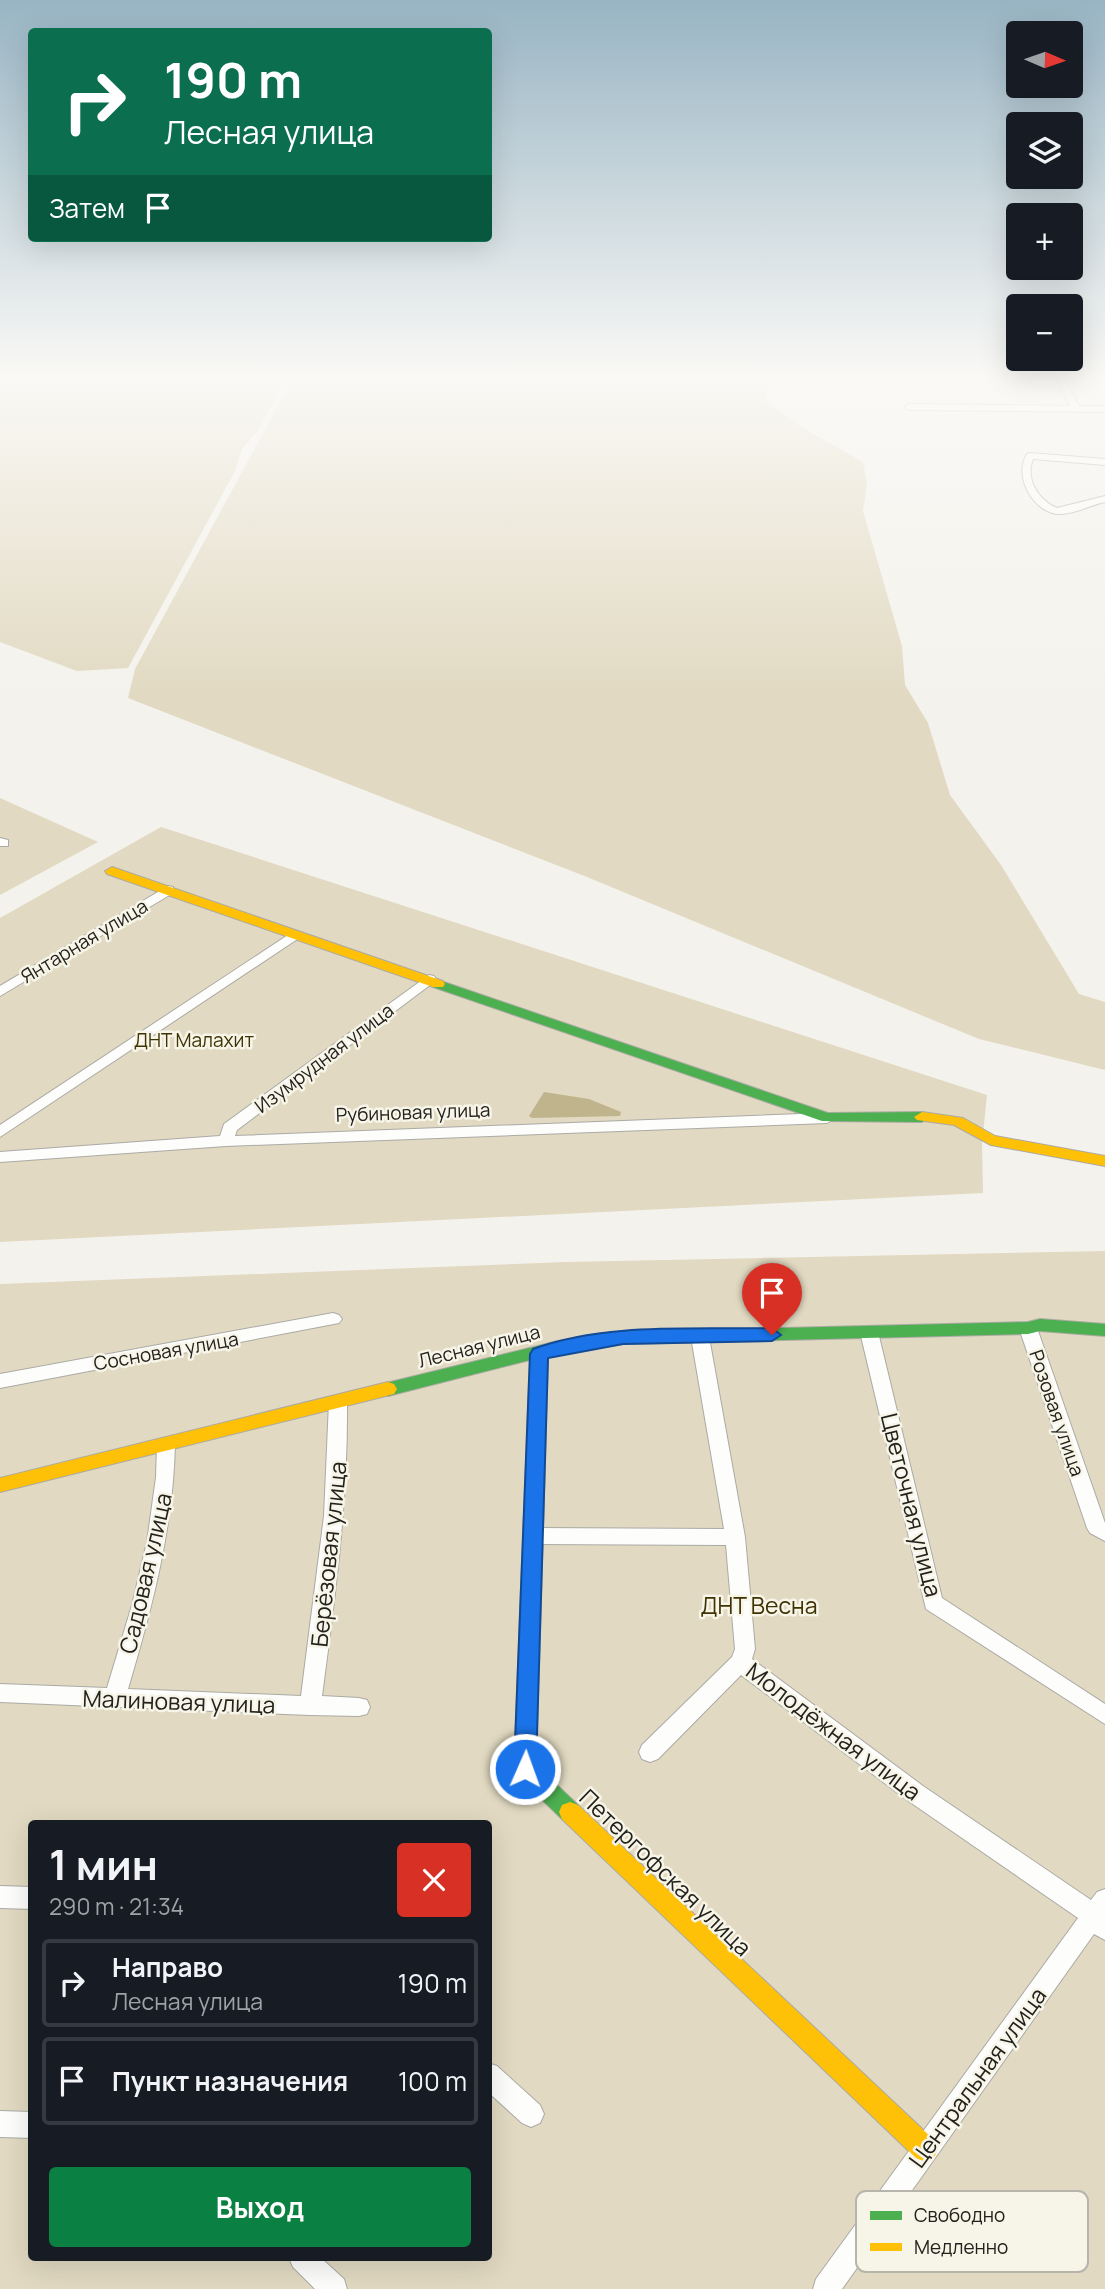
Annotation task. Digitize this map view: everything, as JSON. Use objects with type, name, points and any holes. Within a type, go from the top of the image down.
[{"type":"street","points":[[1029,485],[1047,509],[1060,513],[1105,499]]},
{"type":"street","name":"Рубиновая улица","points":[[112,871],[827,1118]]},
{"type":"street","name":"Янтарная улица","points":[[0,992],[168,890]]},
{"type":"street","points":[[0,1132],[294,935]]},
{"type":"street","name":"Изумрудная улица","points":[[226,1141],[230,1128],[429,979]]},
{"type":"street","name":"Рубиновая улица","points":[[0,1157],[226,1141],[827,1118],[939,1117],[958,1121],[991,1140],[1105,1161]]},
{"type":"street","name":"Сосновая улица","points":[[0,1381],[332,1319]]},
{"type":"street","name":"Лесная улица","points":[[0,1485],[539,1354],[558,1347],[623,1338],[1028,1328],[1040,1325],[1105,1330]]},
{"type":"street","name":"Розовая улица","points":[[1028,1328],[1097,1528],[1105,1533]]},
{"type":"street","name":"Цветочная улица","points":[[869,1332],[933,1604],[1105,1715]]},
{"type":"street","name":"Молодёжная улица","points":[[700,1337],[734,1538],[746,1649],[740,1662],[915,1793],[1101,1915]]},
{"type":"street","name":"Петергофская улица","points":[[539,1354],[525,1769],[925,2149]]},
{"type":"street","name":"Берёзовая улица","points":[[310,1706],[335,1520],[340,1452],[338,1402]]},
{"type":"street","name":"Садовая улица","points":[[114,1699],[137,1622],[159,1530],[166,1483],[166,1445]]},
{"type":"street","points":[[534,1536],[734,1538]]},
{"type":"street","points":[[650,1752],[740,1662]]},
{"type":"street","name":"Малиновая улица","points":[[0,1693],[359,1707]]},
{"type":"street","points":[[0,1897],[28,1898]]},
{"type":"street","name":"Центральная улица","points":[[895,2191],[1101,1915]]},
{"type":"street","points":[[492,2079],[531,2114]]},
{"type":"street","points":[[0,2124],[28,2125]]},
{"type":"street","name":"Центральная улица","points":[[826,2289],[856,2247]]},
{"type":"street","points":[[305,2261],[334,2289]]},
{"type":"green space","points":[[0,485],[227,485],[128,668],[77,671],[0,642]]},
{"type":"green space","points":[[235,485],[867,485],[863,511],[902,646],[905,685],[928,723],[950,795],[1001,865],[1079,994],[1105,1002],[1105,1070],[979,1039],[587,877],[128,698],[135,669]]},
{"type":"green space","points":[[0,798],[98,842],[0,895]]},
{"type":"green space","name":"ДНТ Малахит","points":[[161,827],[987,1095],[982,1143],[983,1193],[0,1242],[0,918]]},
{"type":"green space","name":"ДНТ Весна","points":[[1105,1251],[1105,2289],[0,2289],[0,1284],[566,1262]]},
{"type":"shaded area","points":[[544,1092],[589,1099],[621,1112],[620,1116],[532,1118],[529,1116]]},
{"type":"traffic: fast","points":[[438,984],[827,1118],[922,1117]]},
{"type":"traffic: fast","points":[[388,1389],[558,1347],[623,1338],[1028,1328],[1040,1325],[1105,1330]]},
{"type":"traffic: fast","points":[[539,1354],[525,1769],[570,1812]]},
{"type":"traffic: slow","points":[[112,871],[438,984]]},
{"type":"traffic: slow","points":[[922,1117],[958,1121],[991,1140],[1105,1161]]},
{"type":"traffic: slow","points":[[0,1485],[388,1389]]},
{"type":"traffic: slow","points":[[570,1812],[925,2149]]},
{"type":"route","points":[[525,1769],[539,1354],[558,1347],[623,1338],[772,1335]]}]
